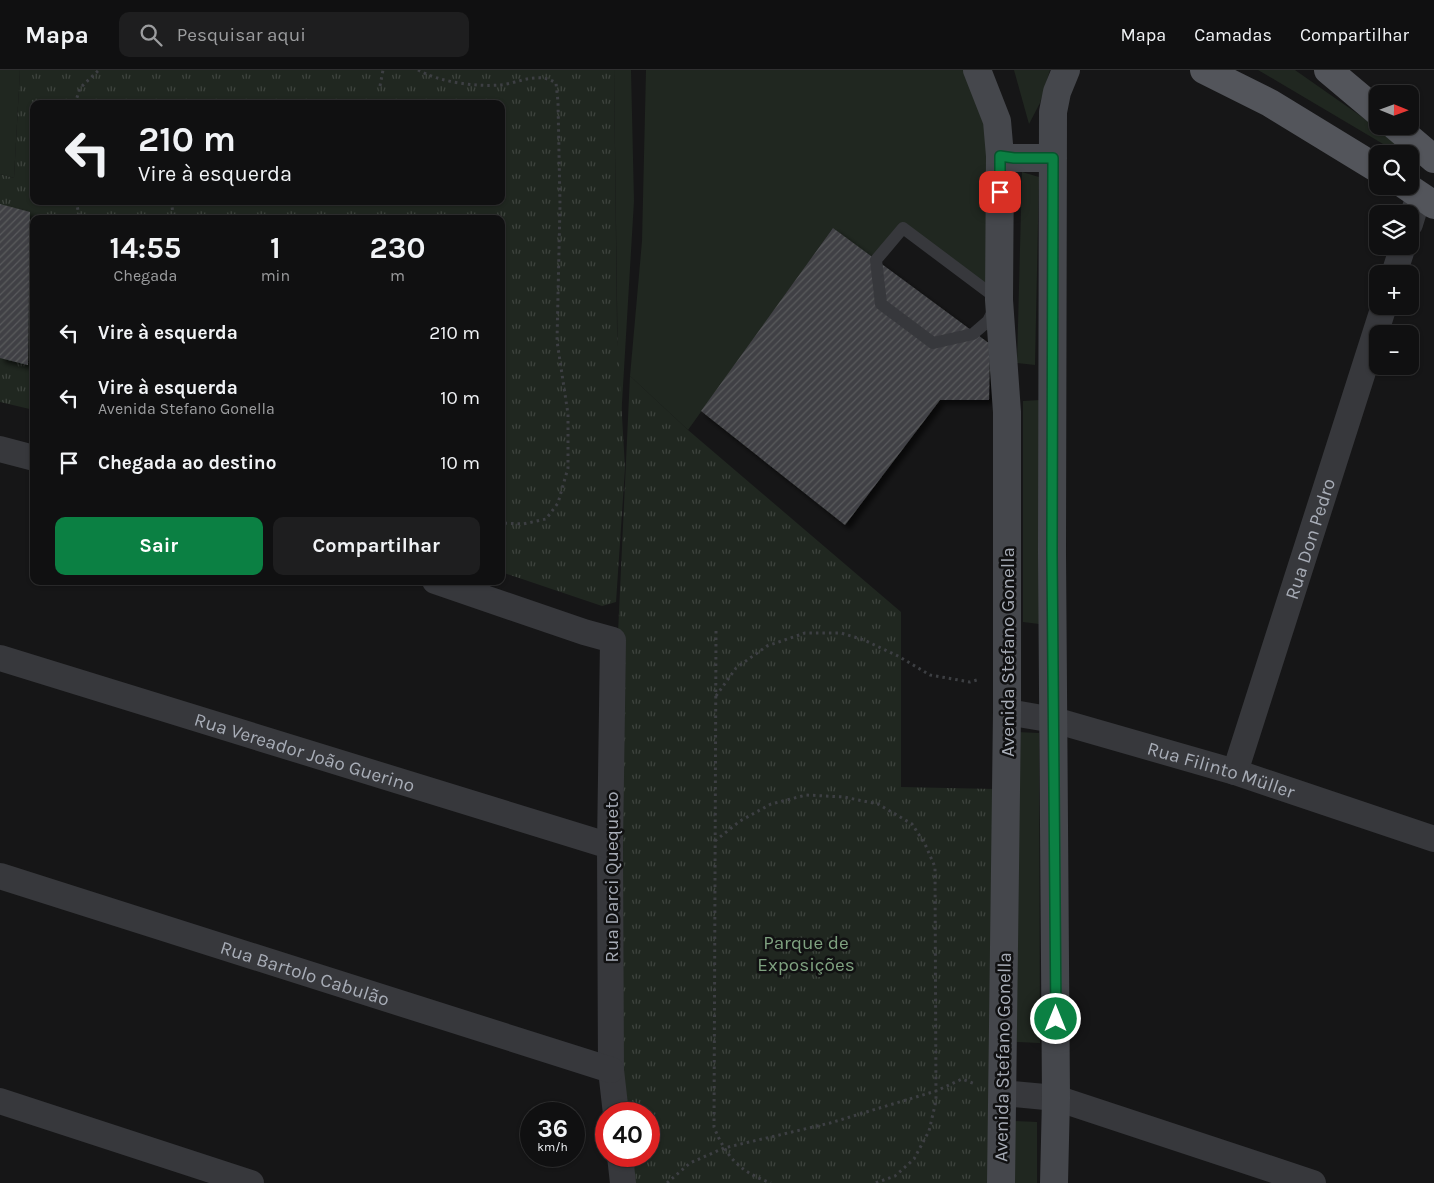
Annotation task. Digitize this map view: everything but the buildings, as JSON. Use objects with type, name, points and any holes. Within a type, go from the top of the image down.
[{"type":"main road","points":[[1204,70],[1270,103],[1369,164]]},
{"type":"main road","points":[[1328,70],[1369,104]]},
{"type":"main road","points":[[1406,135],[1433,158]]},
{"type":"street","name":"Avenida Stefano Gonella","points":[[977,70],[997,121],[1000,156],[999,300],[1007,412],[1007,712],[1001,1183]]},
{"type":"street","points":[[1054,1183],[1056,1098],[1052,553],[1053,112],[1057,92],[1066,70]]},
{"type":"street","points":[[1000,156],[1053,158]]},
{"type":"street","name":"Rua Don Pedro","points":[[1236,772],[1381,315]]},
{"type":"street","points":[[0,449],[30,457]]},
{"type":"street","name":"Rua Darci Quequeto","points":[[446,585],[613,640],[610,846],[611,1070],[615,1102]]},
{"type":"street","name":"Rua Vereador João Guerino","points":[[0,658],[610,846]]},
{"type":"street","name":"Rua Filinto Müller","points":[[1007,712],[1054,720],[1236,772],[1434,839]]},
{"type":"street","name":"Rua Bartolo Cabulão","points":[[0,876],[611,1070]]},
{"type":"street","points":[[1002,1093],[1056,1098],[1313,1183]]},
{"type":"street","points":[[0,1101],[251,1183]]},
{"type":"street","points":[[621,1167],[623,1183]]},
{"type":"lane","points":[[903,228],[999,300],[988,321],[973,334],[933,343],[881,304],[876,260],[903,228]]},
{"type":"path","points":[[76,100],[80,88],[99,70]]},
{"type":"path","points":[[380,86],[383,70]]},
{"type":"path","points":[[418,70],[428,76],[477,86],[502,85],[532,78],[549,78],[556,83],[560,205],[557,341],[568,414],[568,468],[558,503],[546,519],[523,524],[505,523]]},
{"type":"path","points":[[716,631],[714,1127],[721,1144],[735,1163],[758,1178],[771,1183]]},
{"type":"path","points":[[715,698],[736,668],[767,646],[804,633],[841,633],[864,640],[898,656],[930,675],[970,682],[985,678],[1007,712]]},
{"type":"path","points":[[715,841],[740,820],[771,804],[806,795],[844,797],[878,804],[912,824],[925,844],[935,868],[936,1101],[929,1131],[914,1159],[895,1176],[875,1183]]},
{"type":"path","points":[[667,1183],[690,1164],[724,1148],[830,1123],[936,1091],[962,1079],[1002,1093]]},
{"type":"green space","points":[[0,70],[20,70],[14,178],[0,174]]},
{"type":"green space","points":[[20,70],[614,70],[617,330],[625,468],[616,602],[602,606],[505,573],[505,215],[30,215],[30,409],[0,402],[0,174],[14,178]]},
{"type":"green space","points":[[614,70],[631,70],[634,201],[619,454]]},
{"type":"green space","points":[[646,70],[974,70],[995,115],[993,296],[903,228],[876,260],[833,228],[688,430],[630,376],[642,241]]},
{"type":"green space","points":[[1014,70],[1050,70],[1040,103],[1029,124]]},
{"type":"green space","points":[[1258,70],[1295,70],[1369,122],[1369,135],[1388,135],[1402,145],[1385,145]]},
{"type":"green space","points":[[1022,172],[1039,177],[1035,365],[1017,363]]},
{"type":"green space","name":"Parque de Exposições","points":[[630,376],[688,430],[901,612],[901,787],[995,789],[994,1183],[625,1183],[624,1167],[660,1167],[660,1102],[623,1102],[611,784]]},
{"type":"green space","points":[[1040,400],[1039,624],[1023,622],[1023,401]]},
{"type":"green space","points":[[1017,732],[1039,733],[1040,1043],[1017,1042]]},
{"type":"green space","points":[[1014,1121],[1037,1122],[1037,1183],[1013,1183]]},
{"type":"route","points":[[1000,192],[1000,156],[1037,159],[1053,158],[1052,553],[1056,1019]]}]
